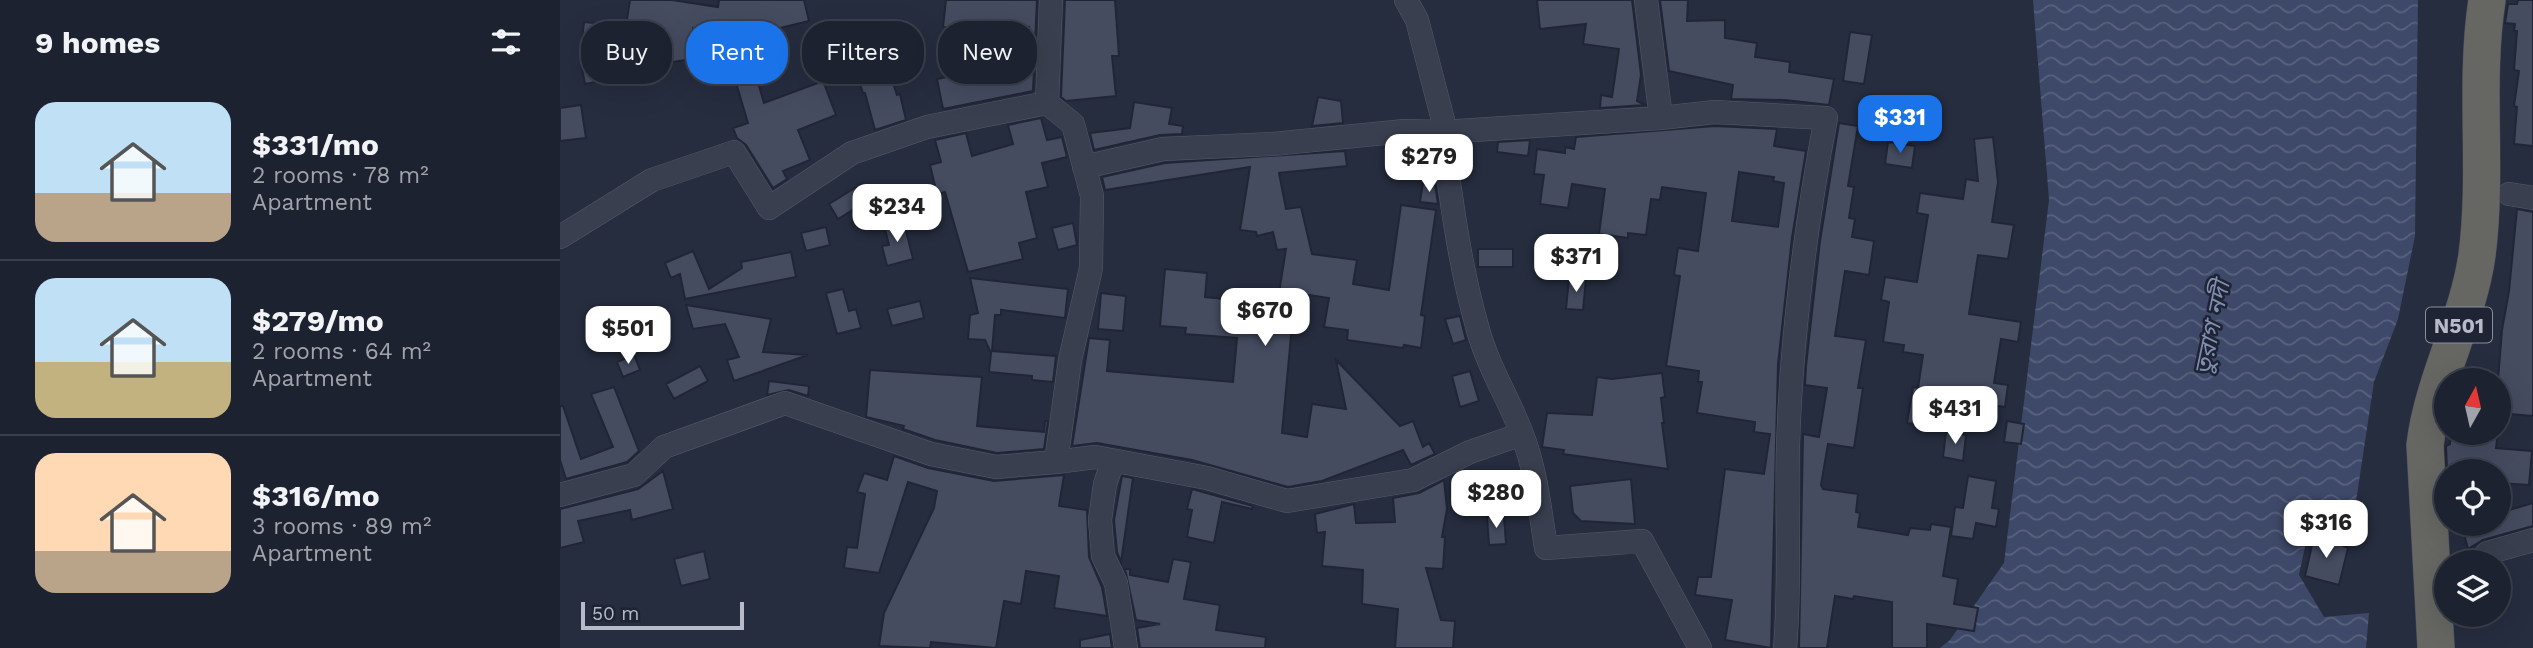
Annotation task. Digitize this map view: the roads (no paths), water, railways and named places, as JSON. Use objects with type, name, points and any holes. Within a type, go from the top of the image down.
[{"type":"highway","name":"N501","points":[[2436,550],[2424,476],[2425,444],[2431,411],[2469,295],[2477,257],[2484,168],[2482,37],[2487,0]]},
{"type":"highway","name":"N501","points":[[2436,648],[2437,627]]},
{"type":"street","points":[[1046,103],[1051,0]]},
{"type":"street","points":[[1406,0],[1417,20],[1443,120],[1442,132],[1455,222],[1477,327],[1496,380],[1522,434],[1536,486],[1546,548],[1643,541],[1700,648]]},
{"type":"street","points":[[1646,0],[1661,118]]},
{"type":"street","points":[[560,237],[652,180],[734,152],[769,208],[852,153],[928,127],[1046,103],[1073,124],[1092,196],[1091,268],[1070,360],[1056,461]]},
{"type":"street","points":[[1084,167],[1163,149],[1273,144],[1405,131],[1442,132],[1714,112],[1826,118],[1812,186],[1791,404],[1787,526],[1790,599],[1785,648]]},
{"type":"street","points":[[2509,194],[2533,198]]},
{"type":"street","points":[[560,495],[635,475],[664,447],[785,403],[931,454],[996,467],[1096,457],[1206,478],[1287,501],[1413,480],[1470,452],[1522,434]]},
{"type":"street","points":[[1113,461],[1105,484],[1100,520],[1103,556],[1116,583],[1126,648]]},
{"type":"street","points":[[2498,550],[2533,540]]},
{"type":"water","name":"তুরাগ নদী","points":[[2033,0],[2418,0],[2415,236],[2398,319],[2374,382],[2355,508],[2327,515],[2312,528],[2299,575],[2324,617],[2369,613],[2366,648],[1940,648],[1950,640],[2004,563],[2049,200]]}]
